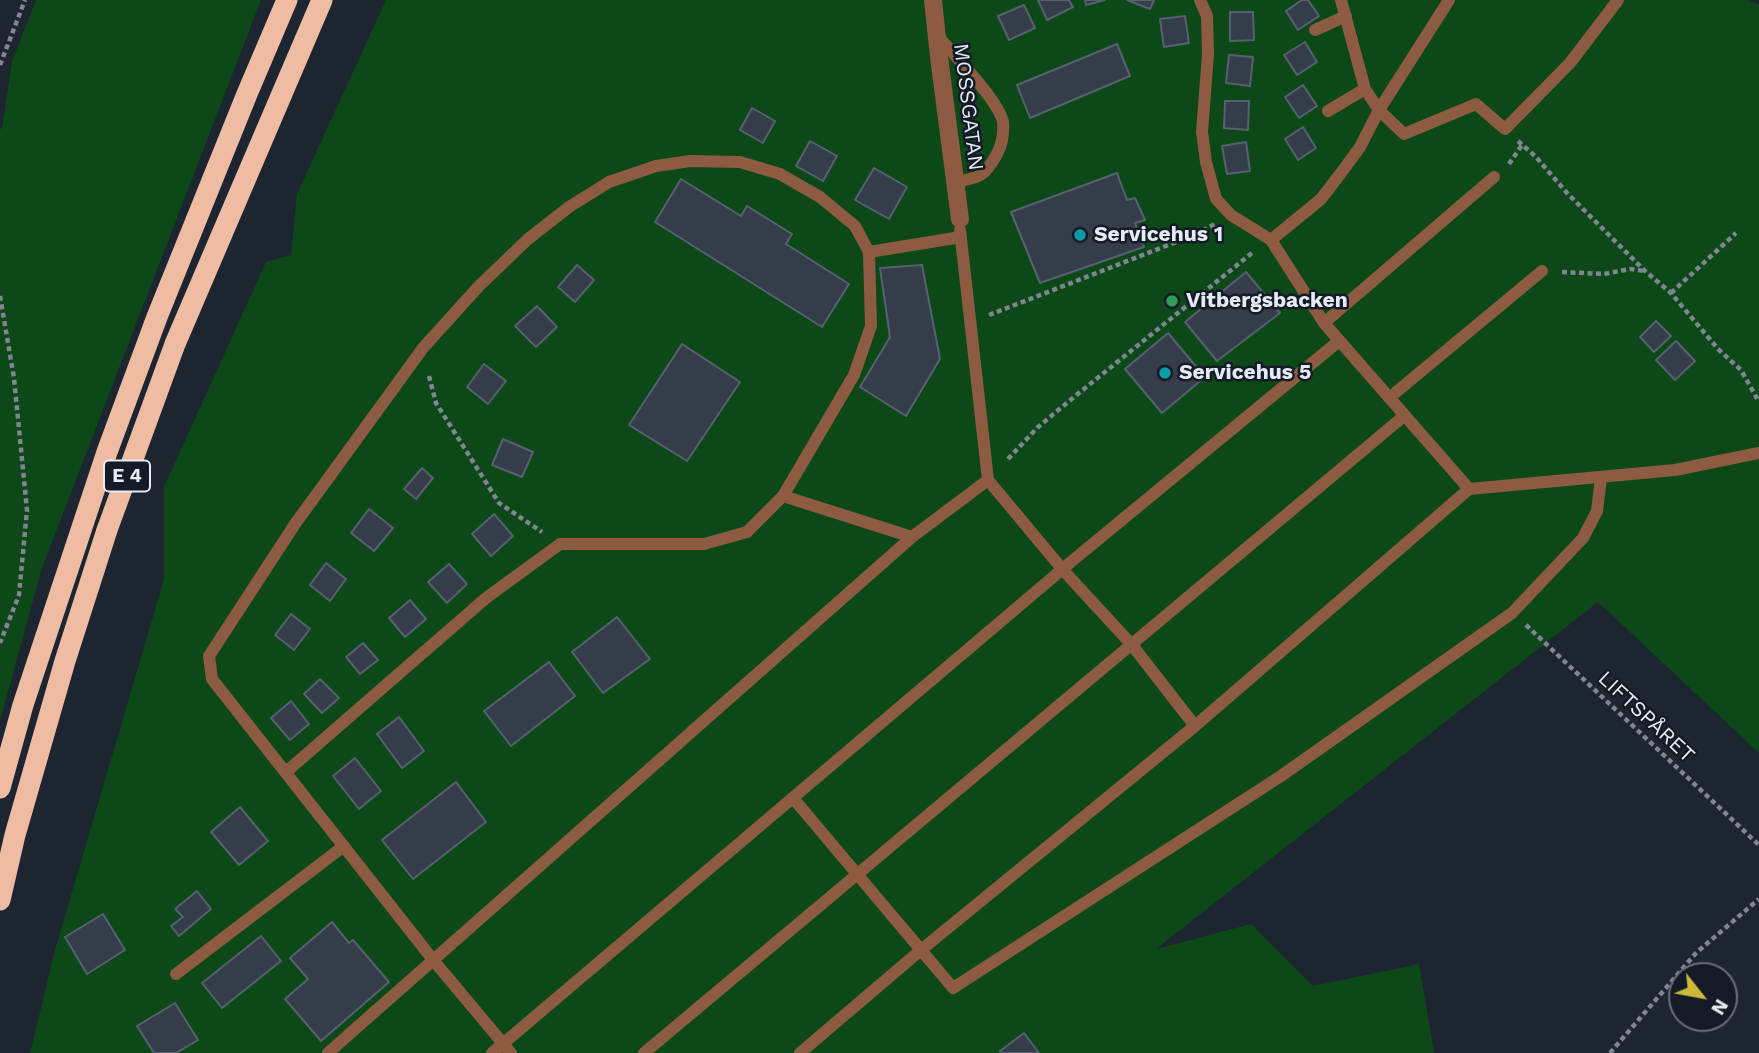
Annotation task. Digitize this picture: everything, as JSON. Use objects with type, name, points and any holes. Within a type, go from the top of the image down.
[{"type":"highway","name":"E 4","points":[[0,788],[23,705],[107,452],[162,305],[287,0]]},
{"type":"highway","name":"E 4","points":[[0,900],[15,835],[57,687],[107,530],[175,344],[322,0]]},
{"type":"street","name":"MOSSGATAN","points":[[933,0],[960,228]]},
{"type":"lane","points":[[1200,0],[1207,16],[1208,54],[1202,132],[1206,162],[1216,199],[1231,215],[1270,240],[1324,323],[1468,489]]},
{"type":"lane","points":[[1341,0],[1365,89],[1379,110],[1404,134],[1476,104],[1505,129],[1570,63],[1618,0]]},
{"type":"lane","points":[[1270,240],[1321,199],[1342,173],[1360,148],[1379,110],[1449,0]]},
{"type":"lane","points":[[1315,30],[1346,16]]},
{"type":"lane","points":[[936,34],[992,98],[1003,121],[1001,147],[989,169],[975,178],[955,182]]},
{"type":"lane","points":[[1328,111],[1365,89]]},
{"type":"lane","points":[[286,772],[486,598],[559,544],[704,544],[747,532],[783,496],[854,375],[871,326],[869,252],[855,226],[820,197],[779,174],[740,162],[690,161],[656,166],[609,182],[569,206],[528,239],[479,286],[423,348],[295,524],[209,656],[212,679],[434,961],[507,1048]]},
{"type":"lane","points":[[1324,323],[1494,177]]},
{"type":"lane","points":[[869,252],[960,228],[988,480],[1063,570],[1132,645],[1195,726]]},
{"type":"lane","points":[[1389,398],[1542,271]]},
{"type":"lane","points":[[492,1053],[507,1048],[793,798],[1339,341]]},
{"type":"lane","points":[[644,1053],[1404,416]]},
{"type":"lane","points":[[800,1053],[921,950],[1195,726],[1468,489],[1675,470],[1759,453]]},
{"type":"lane","points":[[793,798],[953,988],[1281,776],[1512,613],[1583,538],[1597,511],[1601,478]]},
{"type":"lane","points":[[328,1053],[912,537],[988,480]]},
{"type":"lane","points":[[783,496],[912,537]]},
{"type":"lane","points":[[176,974],[344,846]]},
{"type":"path","points":[[0,65],[25,0]]},
{"type":"path","points":[[1505,129],[1536,157],[1567,193],[1645,271],[1671,293],[1718,349],[1741,370],[1759,402]]},
{"type":"path","points":[[970,323],[1194,235],[1231,215]]},
{"type":"path","points":[[1671,293],[1737,233]]},
{"type":"path","points":[[988,480],[1038,427],[1270,240]]},
{"type":"path","points":[[1542,271],[1604,274],[1645,271]]},
{"type":"path","points":[[0,296],[14,378],[27,510],[19,595],[0,643]]},
{"type":"path","points":[[423,348],[436,403],[499,503],[559,544]]},
{"type":"path","name":"LIFTSPÅRET","points":[[1512,613],[1759,845]]},
{"type":"path","points":[[1610,1053],[1696,953],[1759,899]]},
{"type":"green space","points":[[36,0],[261,0],[42,568],[0,721],[0,129],[12,61]]},
{"type":"green space","points":[[386,0],[1749,0],[1759,5],[1759,753],[1598,602],[1156,949],[1251,924],[1313,986],[1419,964],[1434,1053],[30,1053],[55,950],[164,579],[164,487],[266,262],[291,255],[297,194]]},
{"type":"building","points":[[1038,0],[1069,0],[1073,7],[1047,20]]},
{"type":"building","points":[[1085,0],[1105,0],[1086,5]]},
{"type":"building","points":[[1127,0],[1154,0],[1150,9]]},
{"type":"building","points":[[1302,0],[1308,0],[1319,16],[1298,30],[1286,11]]},
{"type":"building","points":[[1024,5],[1035,28],[1009,40],[998,16]]},
{"type":"building","points":[[1230,12],[1253,12],[1254,40],[1230,41]]},
{"type":"building","points":[[1185,16],[1189,43],[1164,47],[1160,19]]},
{"type":"building","points":[[1305,42],[1317,62],[1297,75],[1284,55]]},
{"type":"building","points":[[1117,44],[1130,76],[1030,118],[1017,85]]},
{"type":"building","points":[[1229,55],[1253,57],[1250,86],[1226,83]]},
{"type":"building","points":[[1303,85],[1317,106],[1299,118],[1285,97]]},
{"type":"building","points":[[1225,101],[1249,101],[1248,130],[1224,128]]},
{"type":"building","points":[[752,108],[775,121],[763,143],[740,130]]},
{"type":"building","points":[[1303,127],[1316,148],[1298,160],[1285,139]]},
{"type":"building","points":[[810,141],[837,156],[823,181],[796,166]]},
{"type":"building","points":[[1246,142],[1250,171],[1227,174],[1222,146]]},
{"type":"building","points":[[874,168],[907,187],[889,219],[855,200]]},
{"type":"building","name":"Servicehus 1","points":[[1117,173],[1127,200],[1135,198],[1145,220],[1135,223],[1144,247],[1040,283],[1011,212]]},
{"type":"building","points":[[681,179],[741,216],[747,206],[792,234],[786,244],[849,284],[822,327],[655,222]]},
{"type":"building","points":[[577,265],[594,280],[575,302],[558,287]]},
{"type":"building","points":[[922,265],[940,359],[906,416],[860,387],[890,337],[880,268]]},
{"type":"building","points":[[1246,272],[1280,313],[1217,361],[1185,322]]},
{"type":"building","points":[[537,306],[557,327],[536,347],[515,326]]},
{"type":"building","points":[[1656,321],[1671,336],[1654,352],[1640,337]]},
{"type":"building","name":"Servicehus 5","points":[[1168,333],[1205,377],[1162,413],[1125,369]]},
{"type":"building","points":[[1676,341],[1695,361],[1675,380],[1656,360]]},
{"type":"building","points":[[682,344],[740,382],[687,461],[629,425]]},
{"type":"building","points":[[484,364],[506,381],[488,404],[467,387]]},
{"type":"building","points":[[503,439],[533,452],[522,477],[492,465]]},
{"type":"building","points":[[422,468],[433,478],[416,499],[404,489]]},
{"type":"building","points":[[369,509],[393,528],[374,551],[351,533]]},
{"type":"building","points":[[494,514],[513,536],[491,556],[472,534]]},
{"type":"building","points":[[326,563],[346,579],[330,601],[310,585]]},
{"type":"building","points":[[449,564],[467,584],[447,603],[428,582]]},
{"type":"building","points":[[410,600],[426,619],[405,637],[389,618]]},
{"type":"building","points":[[291,614],[310,629],[294,650],[275,635]]},
{"type":"building","points":[[617,617],[650,659],[603,693],[572,652]]},
{"type":"building","points":[[363,643],[378,660],[360,674],[346,657]]},
{"type":"building","points":[[549,662],[575,696],[511,746],[484,711]]},
{"type":"building","points":[[320,679],[339,698],[322,713],[304,694]]},
{"type":"building","points":[[291,701],[309,724],[290,740],[271,718]]},
{"type":"building","points":[[399,717],[424,751],[402,768],[377,734]]},
{"type":"building","points":[[355,758],[381,791],[359,809],[333,776]]},
{"type":"building","points":[[456,782],[486,822],[413,879],[382,840]]},
{"type":"building","points":[[240,807],[268,841],[239,865],[211,832]]},
{"type":"building","points":[[197,891],[211,909],[179,936],[171,926],[183,917],[175,909]]},
{"type":"building","points":[[103,914],[125,950],[87,974],[65,937]]},
{"type":"building","points":[[332,922],[349,943],[353,940],[389,982],[321,1041],[285,999],[308,979],[290,958]]},
{"type":"building","points":[[261,936],[281,961],[222,1008],[202,983]]},
{"type":"building","points":[[175,1003],[198,1040],[176,1053],[154,1053],[137,1026]]},
{"type":"building","points":[[1024,1033],[1039,1053],[1001,1053],[1000,1051]]},
{"type":"place","name":"Servicehus 1","points":[[1080,235]]},
{"type":"place","name":"Vitbergsbacken","points":[[1172,301]]},
{"type":"place","name":"Servicehus 5","points":[[1165,373]]}]
